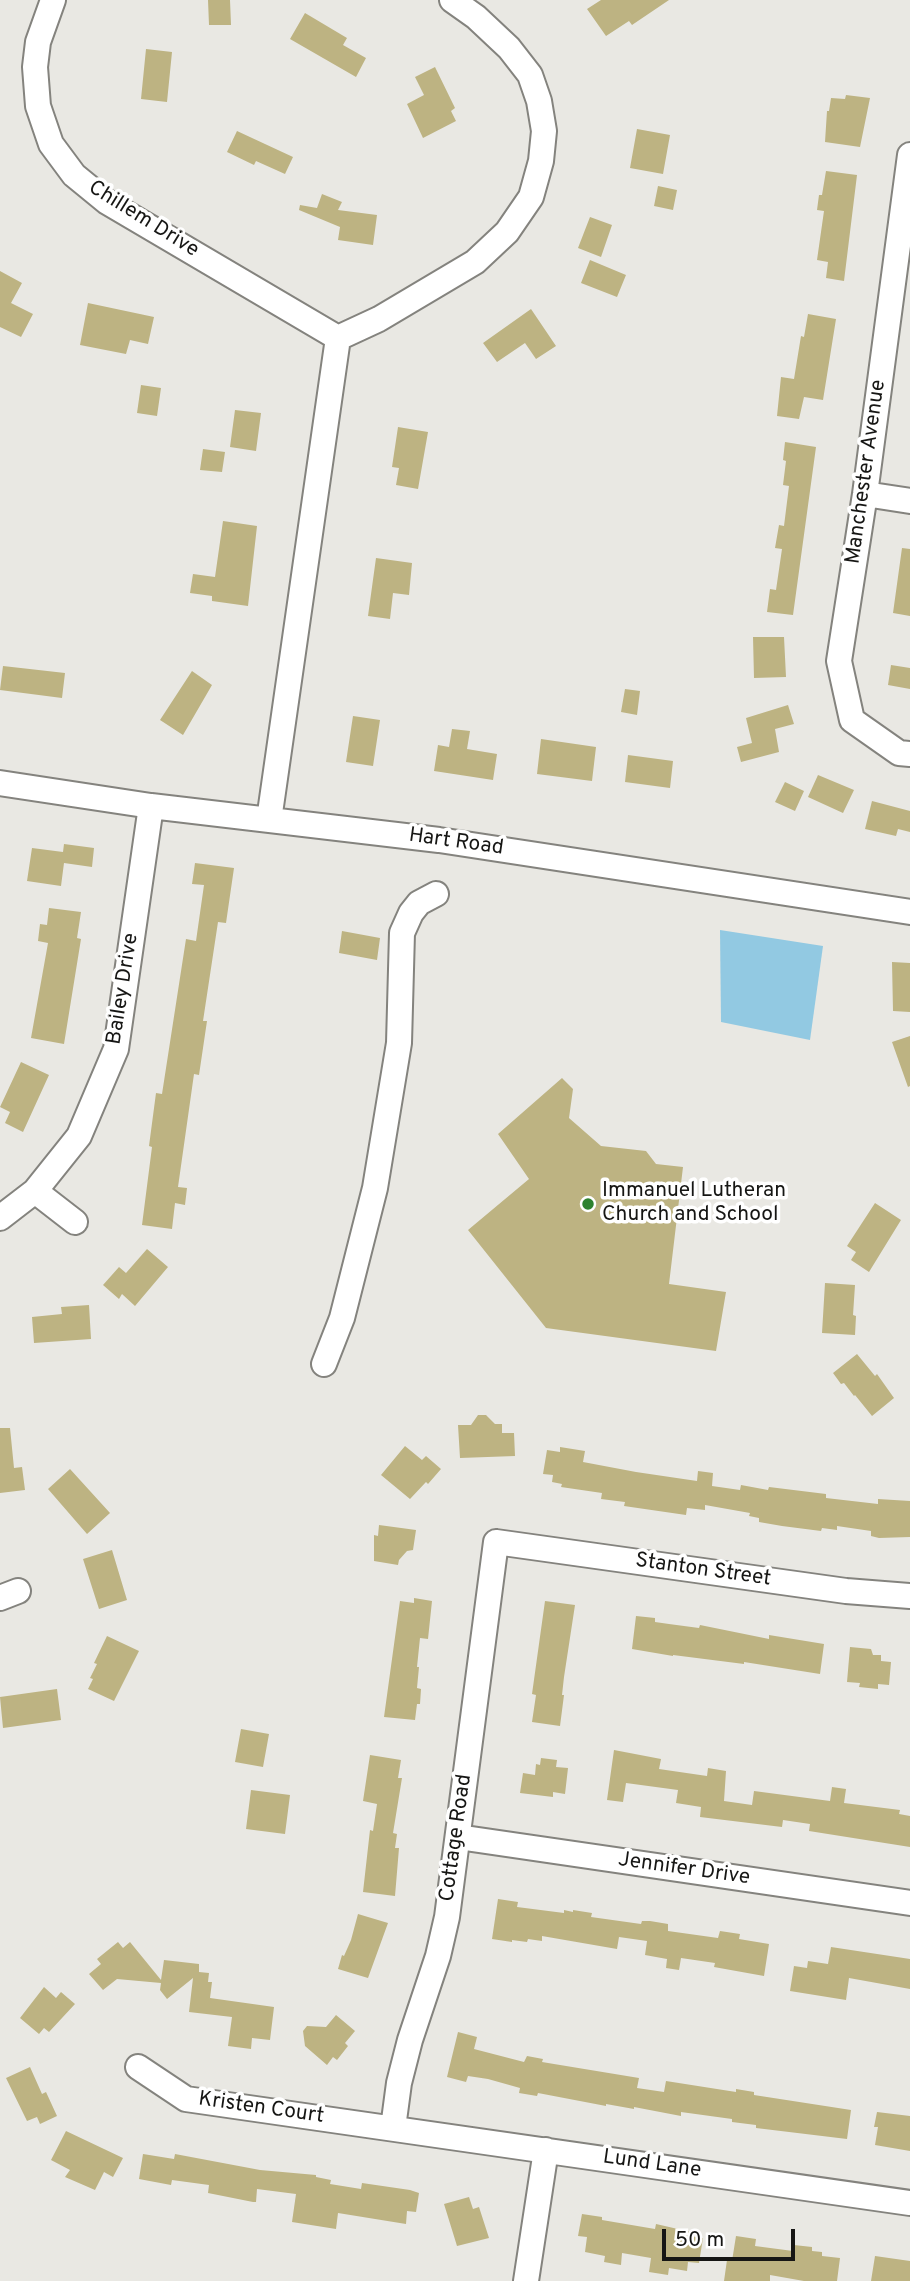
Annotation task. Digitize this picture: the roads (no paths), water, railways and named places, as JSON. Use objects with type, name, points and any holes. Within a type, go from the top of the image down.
[{"type":"street","name":"Chillem Drive","points":[[53,0],[38,42],[35,67],[38,106],[51,144],[74,175],[107,202],[338,338]]},
{"type":"street","points":[[269,820],[338,338],[379,319],[475,262],[507,232],[531,197],[541,161],[544,131],[539,101],[530,75],[509,48],[476,17],[452,0]]},
{"type":"street","name":"Manchester Avenue","points":[[910,155],[865,494],[839,661],[852,720],[899,752],[910,754]]},
{"type":"street","points":[[865,494],[910,501]]},
{"type":"street","name":"Hart Road","points":[[0,783],[151,806],[439,840],[910,912]]},
{"type":"street","name":"Bailey Drive","points":[[0,1219],[35,1191],[79,1136],[116,1049],[151,806]]},
{"type":"street","points":[[324,1364],[342,1318],[375,1188],[399,1043],[402,933],[419,902],[436,894]]},
{"type":"street","points":[[35,1191],[75,1223]]},
{"type":"street","name":"Stanton Street","points":[[496,1542],[846,1591],[910,1596]]},
{"type":"street","name":"Cottage Road","points":[[393,2128],[399,2083],[410,2040],[438,1956],[447,1917],[496,1542]]},
{"type":"street","name":"Jennifer Drive","points":[[458,1837],[910,1903]]},
{"type":"street","name":"Kristen Court","points":[[138,2067],[186,2099],[393,2128]]},
{"type":"street","name":"Lund Lane","points":[[393,2128],[910,2203]]},
{"type":"street","points":[[526,2281],[546,2150]]},
{"type":"water","points":[[720,930],[823,946],[810,1040],[721,1022]]},
{"type":"place","name":"Immanuel Lutheran Church and School","points":[[588,1204]]}]
